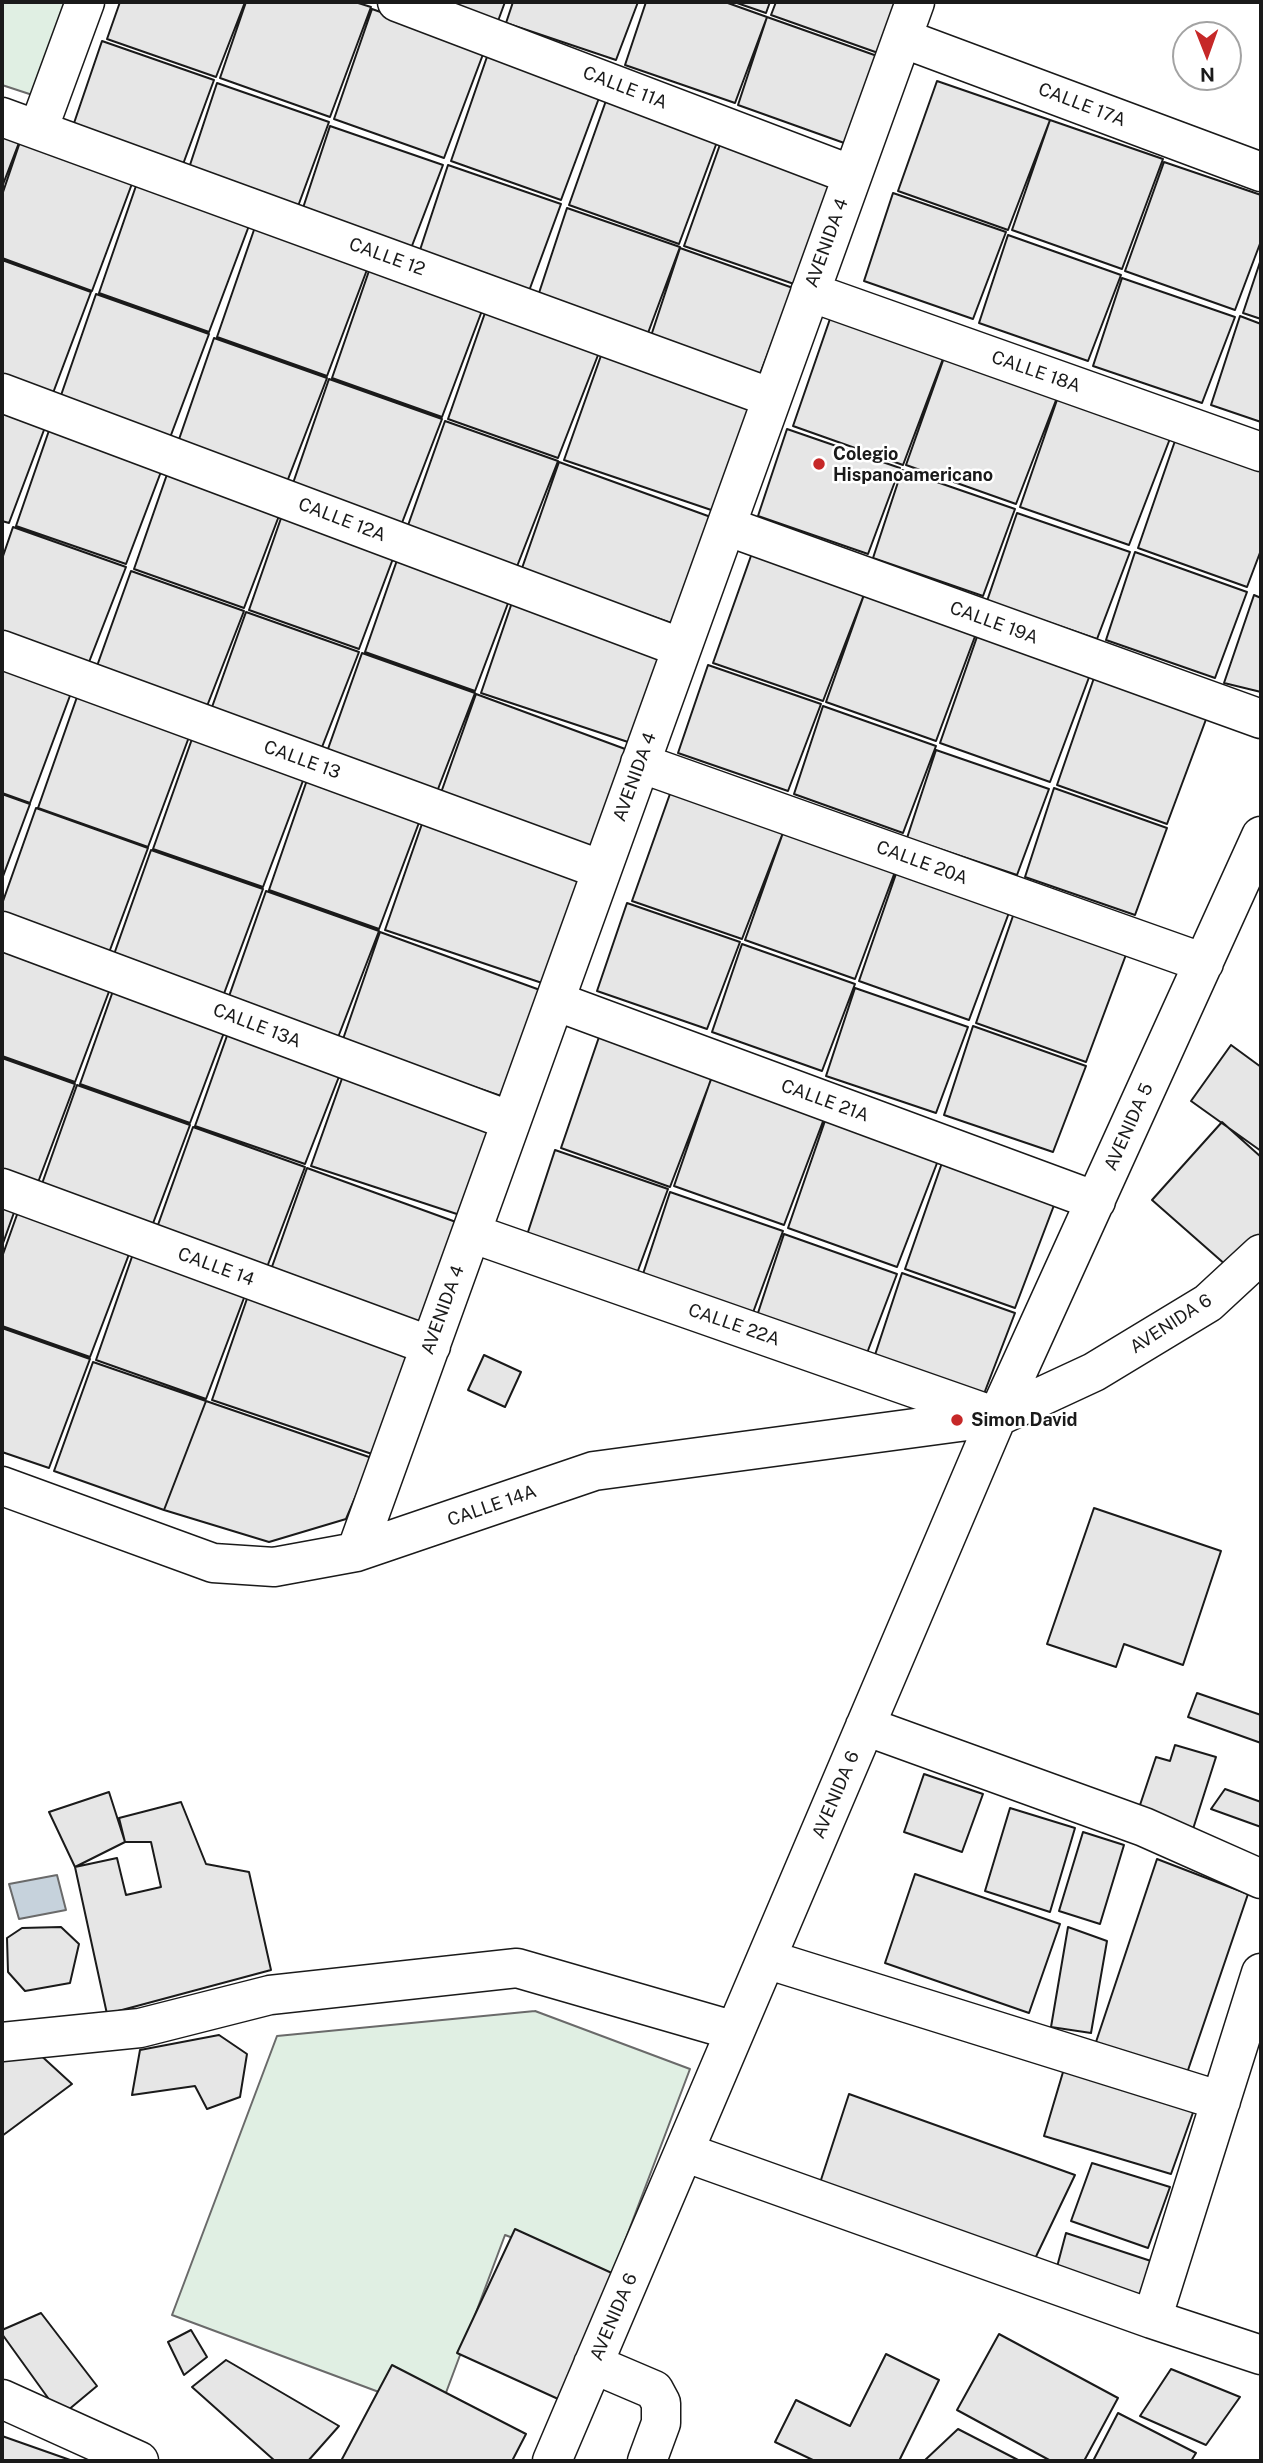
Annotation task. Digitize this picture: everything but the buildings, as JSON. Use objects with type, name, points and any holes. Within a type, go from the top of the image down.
[{"type":"street","points":[[38,130],[85,2]]},
{"type":"street","name":"CALLE 11A","points":[[397,2],[852,175]]},
{"type":"street","name":"AVENIDA 4","points":[[356,1552],[915,2]]},
{"type":"street","name":"CALLE 17A","points":[[902,38],[1261,172]]},
{"type":"street","name":"CALLE 12","points":[[2,117],[772,398]]},
{"type":"street","name":"CALLE 18A","points":[[810,292],[1261,452]]},
{"type":"street","name":"CALLE 12A","points":[[2,393],[682,648]]},
{"type":"street","name":"CALLE 19A","points":[[726,526],[1261,719]]},
{"type":"street","name":"CALLE 13","points":[[2,650],[601,870]]},
{"type":"street","name":"CALLE 20A","points":[[640,763],[1204,962]]},
{"type":"street","name":"AVENIDA 5","points":[[997,1417],[1261,836]]},
{"type":"street","name":"CALLE 13A","points":[[2,931],[511,1121]]},
{"type":"street","name":"CALLE 21A","points":[[555,1001],[1096,1201]]},
{"type":"street","name":"CALLE 14","points":[[2,1188],[431,1346]]},
{"type":"street","name":"CALLE 22A","points":[[471,1233],[997,1417]]},
{"type":"street","name":"AVENIDA 6","points":[[552,2461],[997,1417],[1094,1372],[1208,1303],[1261,1254]]},
{"type":"street","name":"CALLE 14A","points":[[2,1486],[212,1563],[274,1567],[356,1552],[594,1471],[997,1417]]},
{"type":"street","points":[[865,1726],[1144,1827],[1261,1879]]},
{"type":"street","points":[[766,1959],[1221,2101]]},
{"type":"street","points":[[2,2042],[140,2028],[270,1995],[517,1968],[735,2031]]},
{"type":"street","points":[[1152,2319],[1261,1973]]},
{"type":"street","points":[[684,2152],[1152,2319],[1261,2355]]},
{"type":"street","points":[[593,2364],[654,2390],[661,2403],[661,2423],[647,2461]]},
{"type":"street","points":[[2,2399],[139,2461]]},
{"type":"green space","points":[[2,2],[92,2],[66,106],[2,85]]},
{"type":"green space","points":[[535,2011],[690,2069],[612,2275],[505,2235],[438,2414],[172,2315],[277,2036]]},
{"type":"shaded area","points":[[57,1875],[66,1910],[19,1919],[9,1884]]},
{"type":"place","name":"Colegio Hispanoamericano","points":[[819,464]]},
{"type":"place","name":"Simon David","points":[[957,1420]]}]
